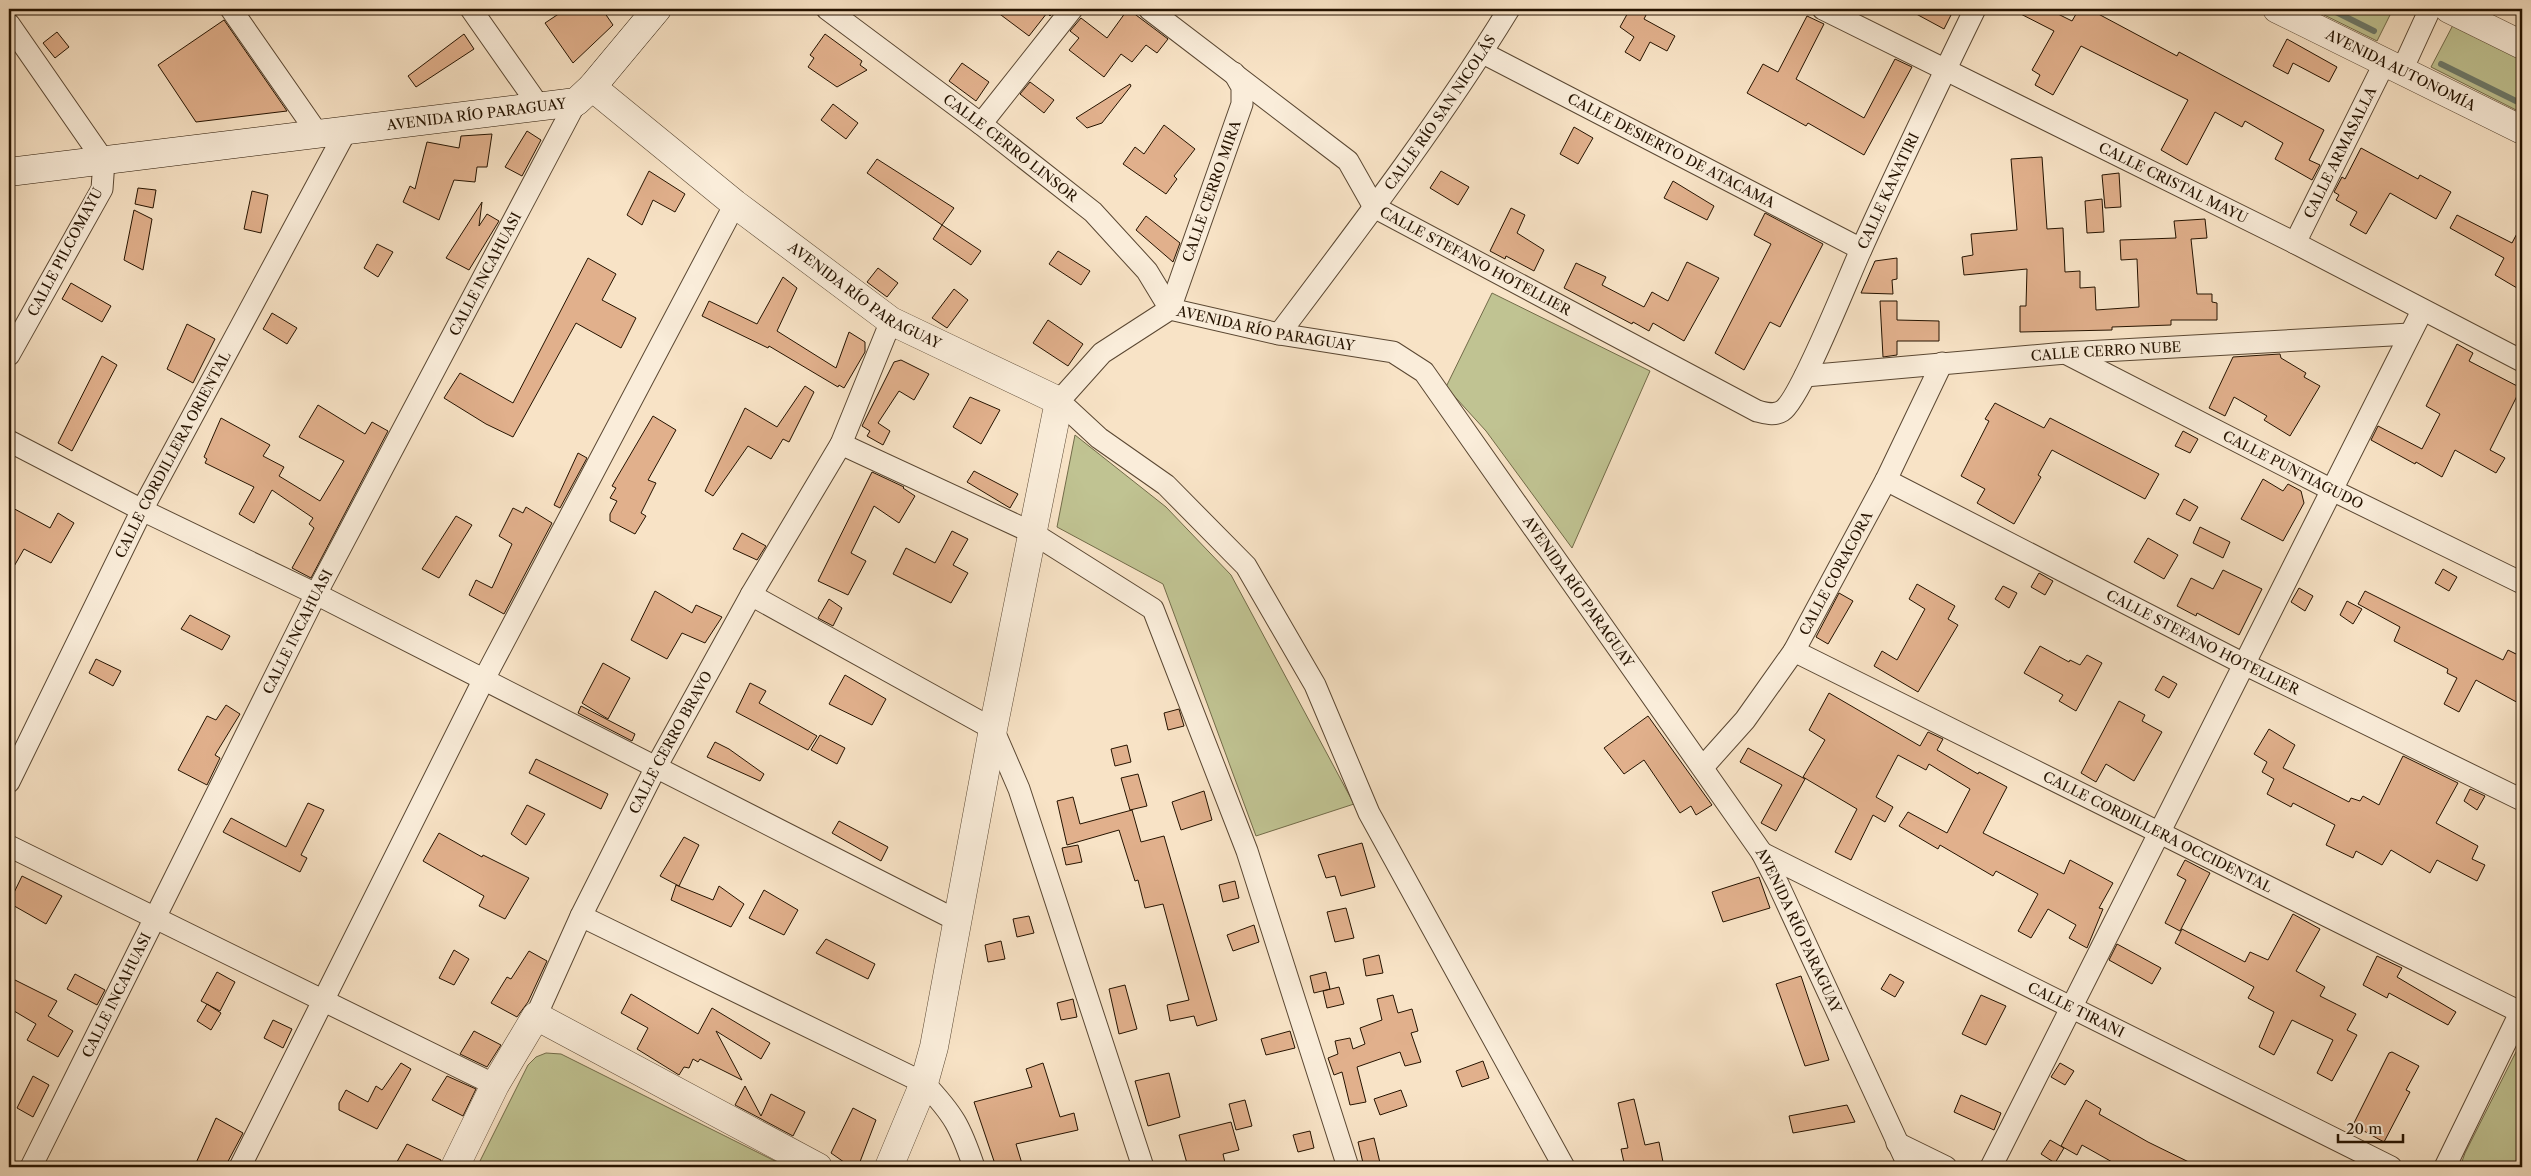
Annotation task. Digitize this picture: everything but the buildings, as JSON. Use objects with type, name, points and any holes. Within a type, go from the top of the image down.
[{"type":"street","points":[[231,9],[318,134]]},
{"type":"street","points":[[471,9],[539,106]]},
{"type":"street","name":"CALLE INCAHUASI","points":[[32,1167],[316,594],[584,95],[657,9]]},
{"type":"street","name":"CALLE CERRO LINSOR","points":[[827,9],[981,124],[1093,212],[1147,271],[1170,309]]},
{"type":"street","points":[[981,124],[1072,9]]},
{"type":"street","name":"CALLE STEFANO HOTELLIER","points":[[1149,9],[1348,161],[1374,207],[1757,411],[1771,415],[1782,411],[1791,402],[1805,376]]},
{"type":"street","name":"CALLE RÍO SAN NICOLÁS","points":[[1279,334],[1374,207],[1483,52],[1509,9]]},
{"type":"street","name":"CALLE CRISTAL MAYU","points":[[1823,9],[2295,243],[2422,311],[2522,361]]},
{"type":"street","name":"CALLE KANATIRI","points":[[1805,376],[1861,250],[1975,9]]},
{"type":"street","name":"AVENIDA AUTONOMÍA","points":[[2277,9],[2522,130]]},
{"type":"street","name":"CALLE ARMASALLA","points":[[2295,243],[2393,66],[2430,9]]},
{"type":"street","points":[[2449,9],[2522,45]]},
{"type":"street","points":[[9,24],[104,161]]},
{"type":"street","name":"CALLE DESIERTO DE ATACAMA","points":[[1483,52],[1861,250]]},
{"type":"street","name":"CALLE CERRO MIRA","points":[[1170,309],[1242,104],[1242,87],[1234,73]]},
{"type":"street","name":"AVENIDA RÍO PARAGUAY","points":[[9,172],[539,106],[584,95],[735,204],[891,321],[1059,401],[1102,353],[1170,309],[1279,334],[1393,352],[1424,372],[1762,853],[1909,1167]]},
{"type":"street","name":"CALLE CORDILLERA ORIENTAL","points":[[9,782],[142,510],[346,130]]},
{"type":"street","name":"CALLE PILCOMAYU","points":[[9,355],[102,189],[104,161]]},
{"type":"street","points":[[240,1167],[483,681],[735,204]]},
{"type":"street","points":[[1991,1167],[2422,311]]},
{"type":"street","name":"CALLE CERRO BRAVO","points":[[455,1167],[495,1086],[536,1016],[581,916],[656,767],[751,595],[841,444],[891,321]]},
{"type":"street","name":"CALLE CERRO NUBE","points":[[1805,376],[2066,353],[2410,334]]},
{"type":"street","name":"CALLE PUNTIAGUDO","points":[[2066,353],[2332,490],[2522,583]]},
{"type":"street","name":"CALLE CORACORA","points":[[1703,767],[1745,720],[1794,651],[1886,480],[1942,363]]},
{"type":"street","points":[[889,1167],[924,1084],[934,1047],[993,728],[1031,532],[1059,401]]},
{"type":"street","points":[[1059,401],[1099,438],[1166,485],[1246,566],[1315,685],[1369,813],[1564,1167]]},
{"type":"street","points":[[9,441],[142,510],[316,594],[483,681],[958,921]]},
{"type":"street","points":[[841,444],[1031,532],[1153,609],[1247,851],[1348,1167]]},
{"type":"street","name":"CALLE STEFANO HOTELLIER","points":[[1886,480],[2244,664],[2522,800]]},
{"type":"street","points":[[751,595],[993,728],[1018,789],[1143,1167]]},
{"type":"street","name":"CALLE CORDILLERA OCCIDENTAL","points":[[1794,651],[2159,834],[2522,1012]]},
{"type":"street","points":[[9,846],[495,1086]]},
{"type":"street","name":"CALLE TIRANI","points":[[1762,853],[2072,1006],[2391,1167]]},
{"type":"street","points":[[581,916],[924,1084],[950,1110],[962,1132],[974,1167]]},
{"type":"street","points":[[2444,1167],[2522,1012]]},
{"type":"street","points":[[536,1016],[818,1167]]},
{"type":"street","points":[[1897,1143],[1946,1167]]},
{"type":"green space","points":[[2312,9],[2393,9],[2377,41]]},
{"type":"green space","points":[[2453,25],[2522,60],[2522,113],[2431,67]]},
{"type":"green space","points":[[1492,293],[1650,371],[1572,548],[1486,431],[1446,387]]},
{"type":"green space","points":[[1075,435],[1166,507],[1231,575],[1354,804],[1256,836],[1163,584],[1057,527]]},
{"type":"green space","points":[[2522,1040],[2522,1167],[2460,1167],[2465,1153]]},
{"type":"green space","points":[[546,1053],[561,1054],[787,1167],[477,1167],[528,1065],[536,1057]]},
{"type":"waterway","points":[[2330,9],[2374,31]]},
{"type":"waterway","points":[[2441,64],[2522,104]]}]
